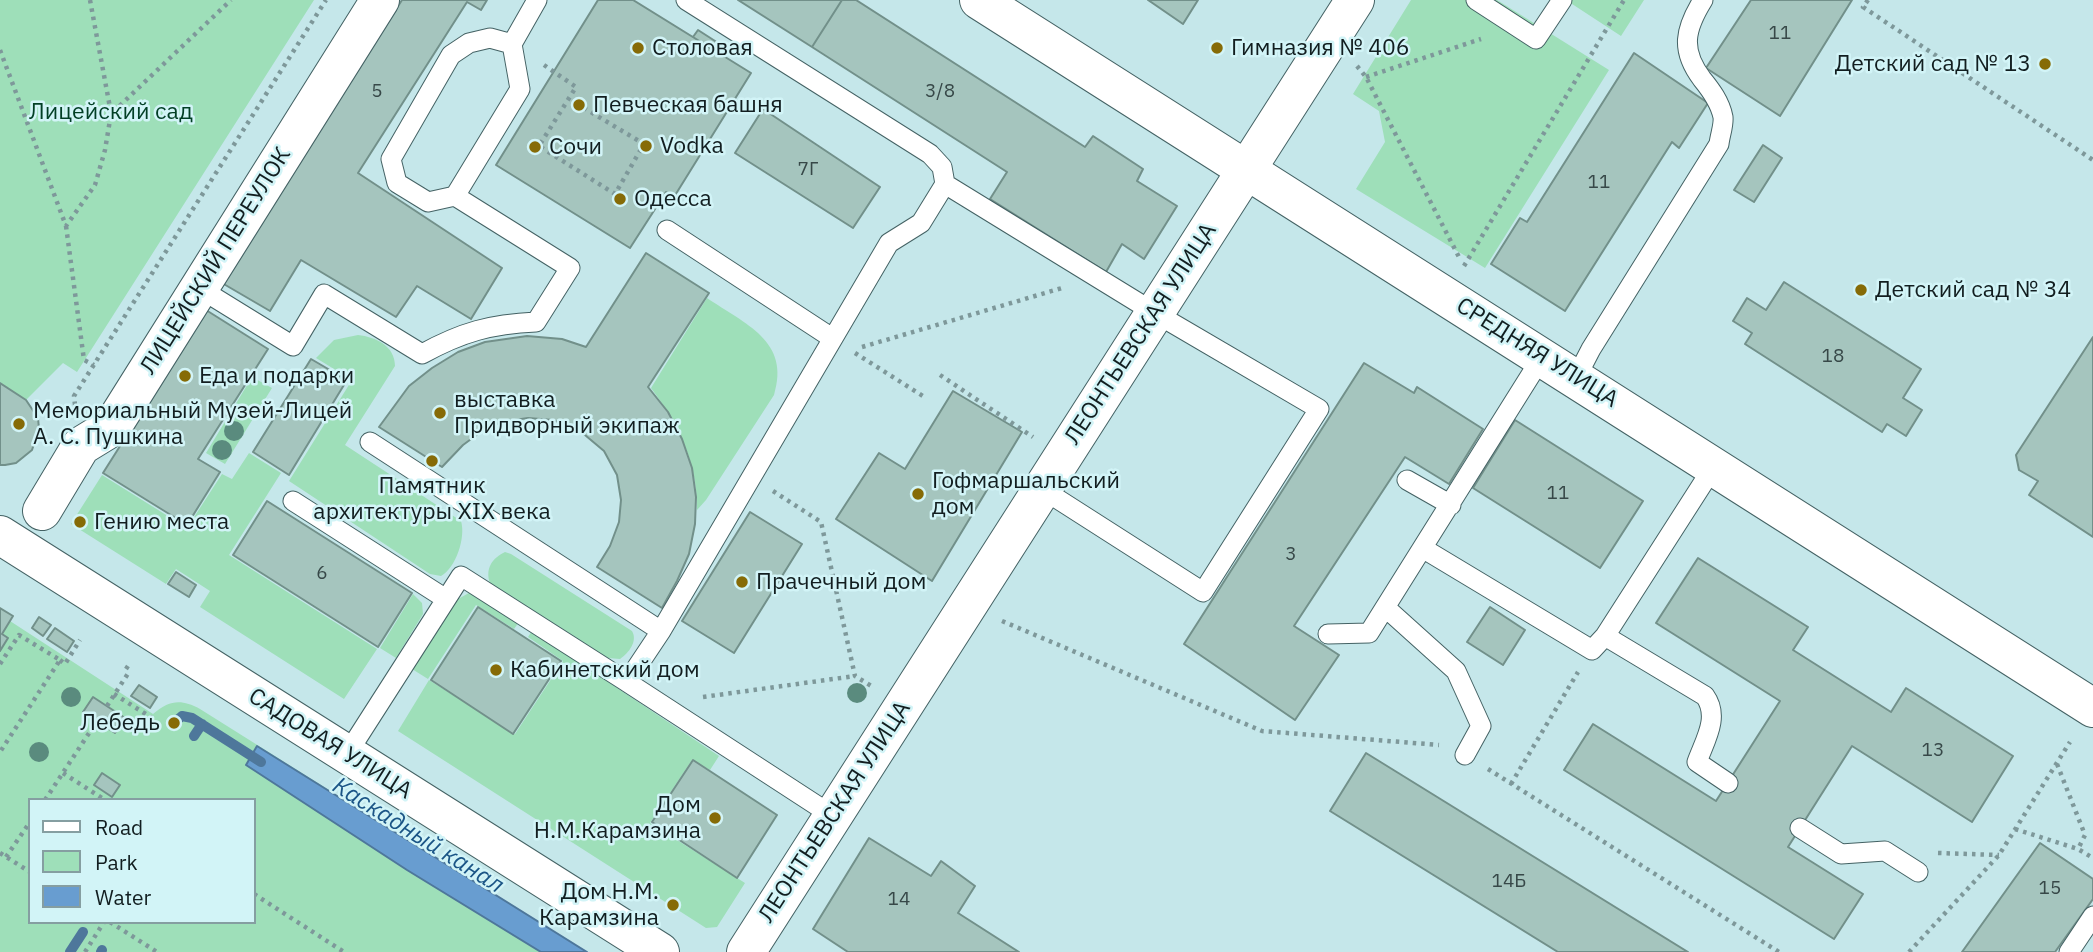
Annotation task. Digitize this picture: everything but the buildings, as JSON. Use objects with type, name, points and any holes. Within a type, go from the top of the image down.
[{"type":"street","name":"ЛИЦЕЙСКИЙ ПЕРЕУЛОК","points":[[42,511],[81,446],[112,427],[380,0]]},
{"type":"street","name":"СРЕДНЯЯ УЛИЦА","points":[[979,0],[2093,708]]},
{"type":"street","name":"ЛЕОНТЬЕВСКАЯ УЛИЦА","points":[[746,952],[1355,0]]},
{"type":"street","name":"САДОВАЯ УЛИЦА","points":[[0,536],[660,952]]},
{"type":"lane","points":[[454,196],[520,89],[512,44],[537,0]]},
{"type":"lane","points":[[687,0],[930,154],[942,167],[946,184],[1155,313],[1319,409],[1203,592],[1042,489]]},
{"type":"lane","points":[[1476,0],[1536,39],[1562,0]]},
{"type":"lane","points":[[1576,378],[1591,349],[1719,144],[1723,118],[1715,95],[1698,74],[1686,47],[1691,19],[1703,0]]},
{"type":"lane","points":[[199,288],[293,346],[324,294],[422,354],[452,338],[475,330],[502,324],[536,322],[570,268],[454,196],[428,202],[397,183],[391,159],[451,55],[469,43],[490,38],[512,44]]},
{"type":"lane","points":[[627,682],[661,631],[889,243],[921,223],[946,184]]},
{"type":"lane","points":[[667,230],[832,338]]},
{"type":"lane","points":[[1328,634],[1369,633],[1424,549],[1542,356]]},
{"type":"lane","points":[[370,442],[661,631]]},
{"type":"lane","points":[[1598,643],[1714,466]]},
{"type":"lane","points":[[1407,480],[1451,505]]},
{"type":"lane","points":[[293,501],[446,599]]},
{"type":"lane","points":[[1424,549],[1598,643],[1705,696],[1710,704],[1712,721],[1697,762],[1728,783]]},
{"type":"lane","points":[[347,754],[461,576],[833,816]]},
{"type":"lane","points":[[1386,608],[1456,671],[1481,726],[1465,755]]},
{"type":"lane","points":[[1800,828],[1841,854],[1885,851],[1918,872]]},
{"type":"lane","points":[[2069,952],[2093,916]]},
{"type":"path","points":[[66,226],[95,185],[111,114],[90,0]]},
{"type":"path","points":[[111,114],[231,0]]},
{"type":"path","points":[[81,446],[74,396],[326,0]]},
{"type":"path","points":[[1354,63],[1366,77],[1464,267],[1624,0]]},
{"type":"path","points":[[1868,0],[1863,7],[2093,160]]},
{"type":"path","points":[[1366,77],[1517,27]]},
{"type":"path","points":[[512,44],[576,87],[539,146],[615,194],[644,144],[579,105]]},
{"type":"path","points":[[0,50],[66,226],[85,360],[94,365]]},
{"type":"path","points":[[926,398],[851,351],[1075,284]]},
{"type":"path","points":[[940,375],[1037,440]]},
{"type":"path","points":[[751,477],[821,522],[855,676]]},
{"type":"path","points":[[1001,621],[1262,731],[1436,744],[1465,755],[1779,952]]},
{"type":"path","points":[[0,664],[19,635],[65,664],[80,640]]},
{"type":"path","points":[[1511,784],[1598,643]]},
{"type":"path","points":[[0,752],[60,660]]},
{"type":"path","points":[[107,706],[128,669]]},
{"type":"path","points":[[659,704],[855,676],[877,690]]},
{"type":"path","points":[[114,694],[152,718]]},
{"type":"path","points":[[46,798],[97,721]]},
{"type":"path","points":[[1909,952],[1999,855],[2070,741]]},
{"type":"path","points":[[2057,764],[2085,835],[2078,849]]},
{"type":"path","points":[[62,773],[102,798]]},
{"type":"path","points":[[6,857],[28,825]]},
{"type":"path","points":[[2015,829],[2078,849],[2093,858]]},
{"type":"path","points":[[0,853],[28,871]]},
{"type":"path","points":[[256,895],[345,952]]},
{"type":"path","points":[[85,952],[103,924]]},
{"type":"path","points":[[113,924],[157,952]]},
{"type":"green space","name":"Лицейский сад","points":[[0,0],[314,0],[77,372],[63,363],[26,400],[0,383]]},
{"type":"green space","points":[[1411,0],[1497,0],[1609,70],[1485,268],[1356,189],[1385,142],[1379,111],[1353,94]]},
{"type":"green space","points":[[1644,0],[1621,36],[1569,2]]},
{"type":"green space","points":[[707,298],[761,336],[776,361],[778,376],[774,395],[697,510],[690,460],[678,430],[651,388]]},
{"type":"green space","points":[[358,335],[371,338],[388,348],[395,366],[345,445],[461,521],[462,535],[458,552],[451,566],[441,576],[430,574],[289,481],[352,380],[316,358],[334,340]]},
{"type":"green space","points":[[252,377],[272,388],[225,464],[206,453]]},
{"type":"green space","points":[[249,453],[281,473],[229,555],[377,649],[344,699],[200,607],[210,591],[176,569],[166,584],[71,524],[102,475],[187,528],[222,474],[232,479]]},
{"type":"green space","points":[[505,552],[632,631],[634,639],[629,650],[620,659],[608,658],[490,583],[488,573],[491,564]]},
{"type":"green space","points":[[469,593],[519,622],[514,629],[476,605],[428,679],[412,669],[458,599]]},
{"type":"green space","points":[[413,594],[422,603],[423,614],[396,658],[380,648]]},
{"type":"green space","points":[[0,608],[13,616],[10,621],[153,714],[176,702],[200,709],[587,952],[0,952]]},
{"type":"green space","points":[[532,631],[719,756],[710,770],[692,760],[650,823],[745,883],[717,927],[706,928],[398,731],[429,680],[515,734],[563,661],[528,637]]},
{"type":"water","points":[[257,746],[587,952],[541,952],[407,870],[246,765]]},
{"type":"waterway","points":[[174,723],[182,716],[192,718],[261,762]]},
{"type":"waterway","points":[[194,736],[202,724]]},
{"type":"waterway","points":[[70,952],[83,932]]},
{"type":"place","name":"Столовая","points":[[638,48]]},
{"type":"place","name":"Гимназия № 406","points":[[1217,48]]},
{"type":"place","name":"Детский сад № 13","points":[[2045,64]]},
{"type":"place","name":"Певческая башня","points":[[579,105]]},
{"type":"place","name":"Vodka","points":[[646,146]]},
{"type":"place","name":"Сочи","points":[[535,147]]},
{"type":"place","name":"Одесса","points":[[620,199]]},
{"type":"place","name":"Детский сад № 34","points":[[1861,290]]},
{"type":"place","name":"Еда и подарки","points":[[185,376]]},
{"type":"place","name":"выставка Придворный экипаж","points":[[440,413]]},
{"type":"place","name":"Мемориальный Музей-Лицей А. С. Пушкина","points":[[19,424]]},
{"type":"place","name":"Памятник архитектуры XIX века","points":[[432,461]]},
{"type":"place","name":"Гофмаршальский дом","points":[[918,494]]},
{"type":"place","name":"Гению места","points":[[80,522]]},
{"type":"place","name":"Прачечный дом","points":[[742,582]]},
{"type":"place","name":"Кабинетский дом","points":[[496,670]]},
{"type":"place","name":"Лебедь","points":[[174,723]]},
{"type":"place","name":"Дом Н.М.Карамзина","points":[[715,818]]},
{"type":"place","name":"Дом Н.М. Карамзина","points":[[673,905]]},
{"type":"water label","name":"Каскадный канал","points":[[418,836]]}]
